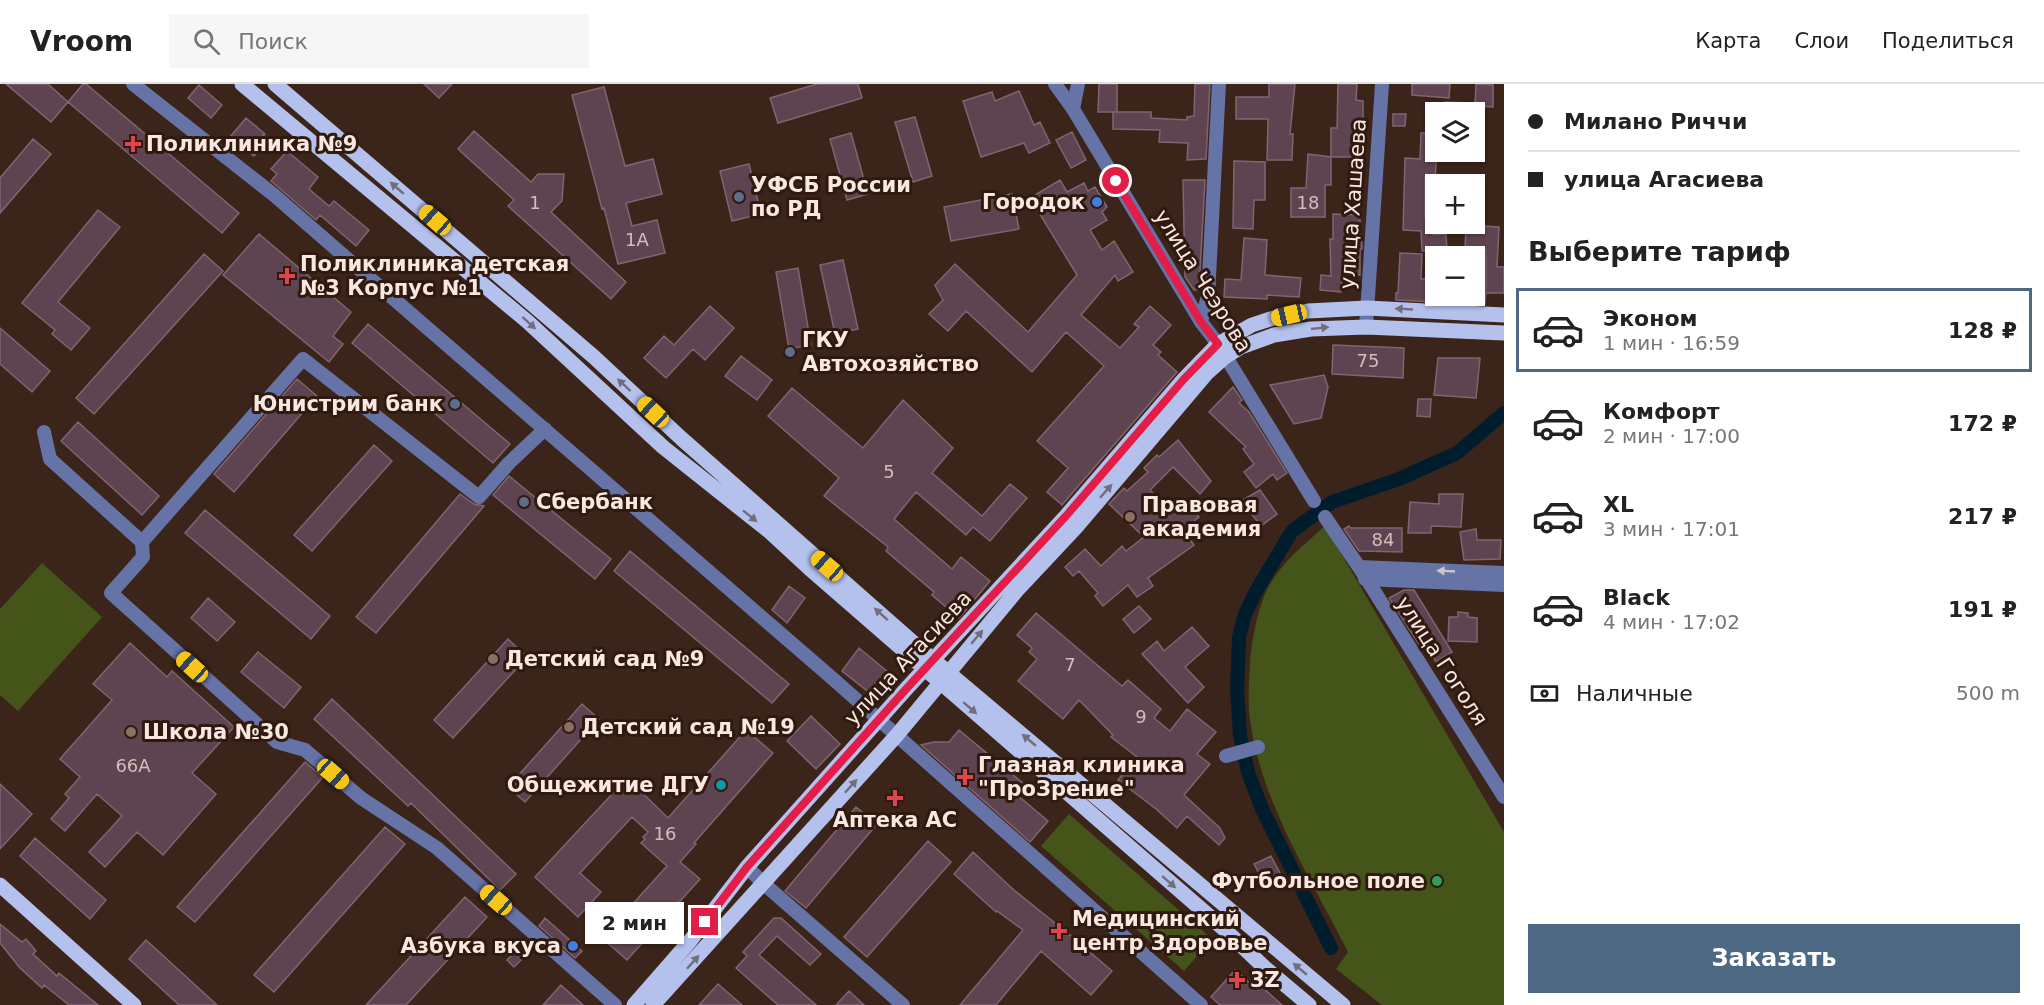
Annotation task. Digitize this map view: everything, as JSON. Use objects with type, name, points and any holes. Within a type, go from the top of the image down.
[{"type":"main road","points":[[242,84],[528,322],[663,447],[770,532],[1343,1005]]},
{"type":"main road","points":[[275,84],[594,357],[930,665]]},
{"type":"main road","points":[[1221,350],[1252,325],[1308,311],[1367,308],[1504,315]]},
{"type":"main road","points":[[1221,350],[1241,348],[1274,335],[1330,327],[1504,333]]},
{"type":"main road","name":"улица Агасиева","points":[[633,1005],[690,941],[747,867],[1066,516],[1184,379],[1221,350]]},
{"type":"main road","name":"улица Агасиева","points":[[653,1005],[897,735],[1018,589],[1078,525],[1207,373],[1221,350]]},
{"type":"main road","points":[[944,677],[1309,1005]]},
{"type":"main road","points":[[0,885],[134,1005]]},
{"type":"street","points":[[133,84],[274,195],[897,735],[1201,1005]]},
{"type":"street","name":"улица Чеэрова","points":[[1055,84],[1073,109],[1201,322],[1221,350],[1314,501]]},
{"type":"street","points":[[1073,109],[1078,84]]},
{"type":"street","points":[[1201,322],[1208,296],[1219,84]]},
{"type":"street","name":"улица Хашаева","points":[[1366,327],[1382,84]]},
{"type":"street","points":[[142,542],[303,358],[479,497],[509,463],[545,429]]},
{"type":"street","points":[[44,432],[50,459],[142,542],[143,557],[111,593],[277,742],[305,750],[361,798],[438,848],[615,1005]]},
{"type":"street","name":"улица Гоголя","points":[[1325,517],[1504,797]]},
{"type":"street","points":[[1362,573],[1504,573]]},
{"type":"street","points":[[1362,573],[1504,585]]},
{"type":"street","points":[[1226,756],[1258,747]]},
{"type":"street","points":[[747,867],[903,1005]]},
{"type":"green space","points":[[1325,526],[1504,832],[1504,1005],[1382,1005],[1336,969],[1348,952],[1290,842],[1266,785],[1257,755],[1249,710],[1250,662],[1256,623],[1265,594],[1280,569]]},
{"type":"green space","points":[[42,563],[102,617],[18,711],[0,695],[0,609]]},
{"type":"green space","points":[[1069,814],[1212,939],[1184,971],[1041,846]]},
{"type":"building","points":[[6,84],[48,84],[68,102],[51,122]]},
{"type":"building","points":[[83,84],[86,84],[239,213],[222,233],[68,102]]},
{"type":"building","points":[[424,84],[452,84],[439,98]]},
{"type":"building","points":[[817,84],[858,84],[862,98],[778,123],[770,98]]},
{"type":"building","points":[[1099,84],[1117,84],[1117,112],[1098,112]]},
{"type":"building","points":[[1195,84],[1210,84],[1206,159],[1187,160],[1188,143],[1159,142],[1160,130],[1113,129],[1113,112],[1151,112],[1151,118],[1187,120],[1187,117],[1194,116]]},
{"type":"building","points":[[1269,84],[1295,84],[1290,134],[1293,134],[1292,160],[1267,160],[1268,119],[1236,119],[1236,97],[1269,97]]},
{"type":"building","points":[[1338,84],[1357,84],[1356,100],[1363,101],[1363,122],[1360,122],[1361,157],[1331,157],[1331,128],[1337,128]]},
{"type":"building","points":[[1412,84],[1450,84],[1449,98],[1412,95]]},
{"type":"building","points":[[1476,84],[1493,85],[1493,107],[1485,107],[1485,102],[1475,102]]},
{"type":"building","points":[[199,85],[222,105],[211,118],[188,98]]},
{"type":"building","points":[[604,87],[625,166],[653,159],[662,194],[626,203],[632,226],[657,220],[665,253],[618,264],[572,95]]},
{"type":"building","points":[[1019,91],[1034,125],[1040,122],[1050,143],[1029,153],[1024,143],[981,157],[963,101],[992,92],[995,101]]},
{"type":"building","points":[[1393,114],[1406,114],[1405,126],[1393,126]]},
{"type":"building","points":[[915,117],[932,176],[913,182],[895,122]]},
{"type":"building","points":[[246,118],[268,139],[254,156],[230,137]]},
{"type":"building","points":[[474,131],[531,182],[538,174],[564,174],[562,201],[551,212],[626,282],[611,299],[508,206],[514,200],[458,149]]},
{"type":"building","points":[[1072,132],[1086,160],[1071,168],[1056,140]]},
{"type":"building","points":[[851,133],[868,194],[847,200],[830,139]]},
{"type":"building","points":[[1421,133],[1425,133],[1425,162],[1436,162],[1435,174],[1425,174],[1425,234],[1446,234],[1447,246],[1425,246],[1425,251],[1422,251],[1421,231],[1403,230],[1405,158],[1420,159]]},
{"type":"building","points":[[33,139],[51,154],[0,213],[0,178]]},
{"type":"building","points":[[287,151],[318,177],[309,189],[329,206],[334,201],[369,230],[356,246],[320,215],[316,220],[271,181],[277,174],[271,169]]},
{"type":"building","points":[[1308,154],[1331,157],[1331,185],[1325,185],[1325,217],[1291,217],[1291,188],[1306,188]]},
{"type":"building","points":[[1234,161],[1265,162],[1265,200],[1254,200],[1253,229],[1233,228]]},
{"type":"building","points":[[749,164],[761,214],[732,221],[720,171]]},
{"type":"building","points":[[1060,180],[1067,192],[1084,183],[1088,191],[1095,187],[1107,207],[1102,212],[1107,220],[1090,230],[1102,250],[1114,241],[1133,272],[1118,281],[1115,275],[1081,315],[1120,348],[1139,327],[1134,324],[1150,306],[1171,325],[1153,345],[1161,352],[1158,355],[1177,372],[1062,505],[1047,492],[1068,468],[1037,441],[1104,366],[1066,332],[1032,372],[966,311],[948,331],[929,314],[943,300],[935,285],[955,264],[1028,332],[1077,275],[1030,198]]},
{"type":"building","points":[[1183,180],[1205,180],[1199,290],[1194,290],[1185,277]]},
{"type":"building","points":[[1012,194],[1019,229],[951,241],[944,207]]},
{"type":"building","points":[[98,210],[120,227],[58,302],[90,328],[71,350],[52,334],[55,330],[22,303]]},
{"type":"building","points":[[1333,214],[1360,215],[1362,249],[1360,249],[1360,275],[1343,275],[1341,292],[1320,290],[1321,275],[1331,276],[1330,239],[1333,239]]},
{"type":"building","points":[[1485,226],[1499,227],[1497,267],[1504,267],[1504,293],[1486,293],[1485,246],[1465,246],[1466,234],[1485,234]]},
{"type":"building","points":[[259,234],[351,312],[333,336],[343,344],[329,362],[223,275]]},
{"type":"building","points":[[1244,238],[1267,240],[1265,275],[1301,278],[1299,297],[1267,295],[1267,299],[1224,297],[1225,279],[1241,280]]},
{"type":"building","points":[[1400,253],[1422,254],[1421,279],[1425,279],[1425,301],[1396,300],[1396,293],[1398,293]]},
{"type":"building","points":[[204,254],[223,271],[94,414],[76,398]]},
{"type":"building","points":[[843,260],[858,329],[835,334],[820,265]]},
{"type":"building","points":[[798,268],[811,345],[789,349],[776,272]]},
{"type":"building","points":[[710,306],[734,328],[705,360],[693,349],[666,378],[644,358],[664,336],[674,345]]},
{"type":"building","points":[[368,324],[510,444],[493,463],[352,343]]},
{"type":"building","points":[[0,328],[50,371],[32,392],[0,364]]},
{"type":"building","points":[[1333,345],[1404,348],[1403,378],[1332,374]]},
{"type":"building","points":[[741,356],[772,380],[757,400],[725,376]]},
{"type":"building","points":[[1438,358],[1480,358],[1476,398],[1434,395]]},
{"type":"building","points":[[1324,375],[1328,387],[1321,418],[1294,424],[1270,385]]},
{"type":"building","points":[[297,379],[317,396],[234,492],[214,474]]},
{"type":"building","points":[[1233,387],[1242,400],[1239,403],[1249,412],[1287,473],[1277,480],[1273,474],[1256,488],[1244,472],[1254,464],[1243,449],[1246,447],[1209,412]]},
{"type":"building","points":[[792,388],[863,448],[903,400],[953,448],[932,473],[982,516],[1010,484],[1027,498],[990,541],[973,527],[966,535],[916,492],[894,519],[952,569],[961,557],[990,581],[959,618],[932,595],[934,592],[886,551],[888,547],[824,496],[839,478],[768,416]]},
{"type":"building","points":[[1418,399],[1431,399],[1430,417],[1417,416]]},
{"type":"building","points":[[78,422],[159,496],[142,515],[61,441]]},
{"type":"building","points":[[1178,440],[1211,481],[1200,494],[1173,467],[1150,490],[1170,511],[1185,499],[1199,517],[1183,530],[1194,545],[1148,578],[1153,586],[1137,597],[1128,585],[1103,606],[1095,596],[1098,593],[1079,571],[1073,576],[1065,567],[1085,549],[1101,566],[1122,546],[1126,551],[1144,537],[1109,504],[1124,488],[1127,491],[1148,472],[1144,468],[1157,455],[1159,457]]},
{"type":"building","points":[[374,445],[392,461],[312,551],[294,535]]},
{"type":"building","points":[[509,476],[611,559],[595,579],[493,495]]},
{"type":"building","points":[[1260,490],[1277,514],[1261,526],[1241,501]]},
{"type":"building","points":[[460,494],[474,504],[484,506],[376,633],[356,617]]},
{"type":"building","points":[[1439,494],[1463,494],[1461,527],[1431,526],[1431,533],[1408,533],[1410,502],[1439,504]]},
{"type":"building","points":[[205,510],[330,616],[311,639],[185,533]]},
{"type":"building","points":[[1349,526],[1351,528],[1402,528],[1402,552],[1359,551],[1344,529]]},
{"type":"building","points":[[1476,529],[1477,540],[1501,540],[1500,559],[1464,560],[1460,532]]},
{"type":"building","points":[[630,551],[789,684],[772,703],[614,571]]},
{"type":"building","points":[[789,586],[805,598],[787,623],[772,610]]},
{"type":"building","points":[[1404,590],[1414,590],[1452,652],[1436,662],[1427,646],[1422,649],[1389,598]]},
{"type":"building","points":[[208,598],[235,622],[217,641],[191,618]]},
{"type":"building","points":[[1139,606],[1151,619],[1134,633],[1123,619]]},
{"type":"building","points":[[1458,612],[1468,613],[1468,617],[1477,618],[1477,642],[1448,641],[1449,617],[1458,617]]},
{"type":"building","points":[[1036,613],[1122,686],[1128,680],[1161,709],[1154,718],[1170,731],[1187,709],[1216,732],[1197,754],[1210,764],[1184,795],[1220,828],[1225,838],[1219,845],[1187,816],[1177,828],[1118,780],[1137,757],[1111,737],[1113,735],[1079,700],[1063,719],[1018,681],[1037,659],[1029,652],[1032,648],[1017,635]]},
{"type":"building","points":[[1192,627],[1209,646],[1185,667],[1204,687],[1188,703],[1142,654],[1157,641],[1164,651]]},
{"type":"building","points":[[508,639],[527,657],[453,738],[434,720]]},
{"type":"building","points":[[130,643],[167,677],[172,671],[234,727],[192,773],[216,794],[163,855],[137,832],[105,867],[89,852],[122,816],[97,794],[65,831],[51,819],[69,798],[65,794],[80,777],[60,759],[112,700],[93,684]]},
{"type":"building","points":[[859,648],[893,676],[876,698],[842,671]]},
{"type":"building","points":[[258,652],[301,687],[284,708],[241,672]]},
{"type":"building","points":[[332,699],[516,874],[500,890],[411,803],[408,806],[314,719]]},
{"type":"building","points":[[582,704],[599,719],[525,802],[508,787]]},
{"type":"building","points":[[811,716],[840,744],[816,769],[787,741]]},
{"type":"building","points":[[746,730],[773,753],[680,862],[700,879],[627,960],[602,938],[667,866],[641,843],[648,832],[632,817],[580,873],[601,892],[578,917],[535,877],[627,778],[668,818]]},
{"type":"building","points":[[959,730],[1024,784],[1016,794],[1048,821],[1030,842],[921,745],[949,742]]},
{"type":"building","points":[[305,762],[323,777],[195,922],[177,907]]},
{"type":"building","points":[[0,784],[32,814],[0,849]]},
{"type":"building","points":[[856,807],[877,824],[806,908],[785,891]]},
{"type":"building","points":[[385,827],[405,844],[274,992],[254,975]]},
{"type":"building","points":[[35,838],[106,900],[90,919],[20,856]]},
{"type":"building","points":[[928,841],[951,862],[867,957],[844,937]]},
{"type":"building","points":[[973,852],[1015,891],[1112,971],[1091,995],[1041,951],[996,1005],[960,1005],[1023,930],[996,912],[954,874]]},
{"type":"building","points":[[1271,856],[1281,875],[1265,884],[1254,864]]},
{"type":"building","points":[[465,897],[487,917],[406,1005],[366,1005]]},
{"type":"building","points":[[545,918],[582,951],[575,958],[539,926]]},
{"type":"building","points":[[774,918],[781,918],[821,954],[810,965],[777,936],[759,955],[816,1005],[778,1005],[736,968],[747,956],[743,952]]},
{"type":"building","points":[[0,924],[22,942],[26,939],[36,951],[33,954],[57,976],[59,973],[98,1005],[69,1005],[44,985],[42,988],[20,968],[0,943]]},
{"type":"building","points":[[146,940],[217,1005],[179,1005],[129,959]]},
{"type":"building","points":[[517,950],[524,957],[514,967],[507,960]]},
{"type":"building","points":[[1235,970],[1258,990],[1261,986],[1282,1005],[1220,1005],[1211,997]]},
{"type":"building","points":[[718,984],[742,1005],[699,1005]]},
{"type":"building","points":[[561,985],[583,1005],[543,1005]]},
{"type":"building","points":[[849,991],[864,1005],[836,1005]]},
{"type":"waterway","points":[[1331,948],[1262,809],[1248,772],[1240,735],[1237,690],[1239,637],[1245,614],[1292,531],[1332,502],[1399,479],[1457,453],[1504,413]]},
{"type":"place","name":"Поликлиника №9","points":[[133,144]]},
{"type":"place","name":"УФСБ России по РД","points":[[739,197]]},
{"type":"place","name":"Городок","points":[[1097,202]]},
{"type":"place","name":"Поликлиника детская №3 Корпус №1","points":[[287,276]]},
{"type":"place","name":"ГКУ Автохозяйство","points":[[790,352]]},
{"type":"place","name":"Юнистрим банк","points":[[455,404]]},
{"type":"place","name":"Сбербанк","points":[[524,502]]},
{"type":"place","name":"Правовая академия","points":[[1130,517]]},
{"type":"place","name":"Детский сад №9","points":[[493,659]]},
{"type":"place","name":"Детский сад №19","points":[[569,727]]},
{"type":"place","name":"Школа №30","points":[[131,732]]},
{"type":"place","name":"Глазная клиника \"ПроЗрение\"","points":[[965,777]]},
{"type":"place","name":"Общежитие ДГУ","points":[[721,785]]},
{"type":"place","name":"Аптека АС","points":[[895,798]]},
{"type":"place","name":"Футбольное поле","points":[[1437,881]]},
{"type":"place","name":"Медицинский центр Здоровье","points":[[1059,931]]},
{"type":"place","name":"Азбука вкуса","points":[[573,946]]},
{"type":"place","name":"3Z","points":[[1237,980]]},
{"type":"route","points":[[705,922],[747,867],[907,688],[1066,516],[1184,379],[1218,344],[1201,322],[1116,181]]}]
